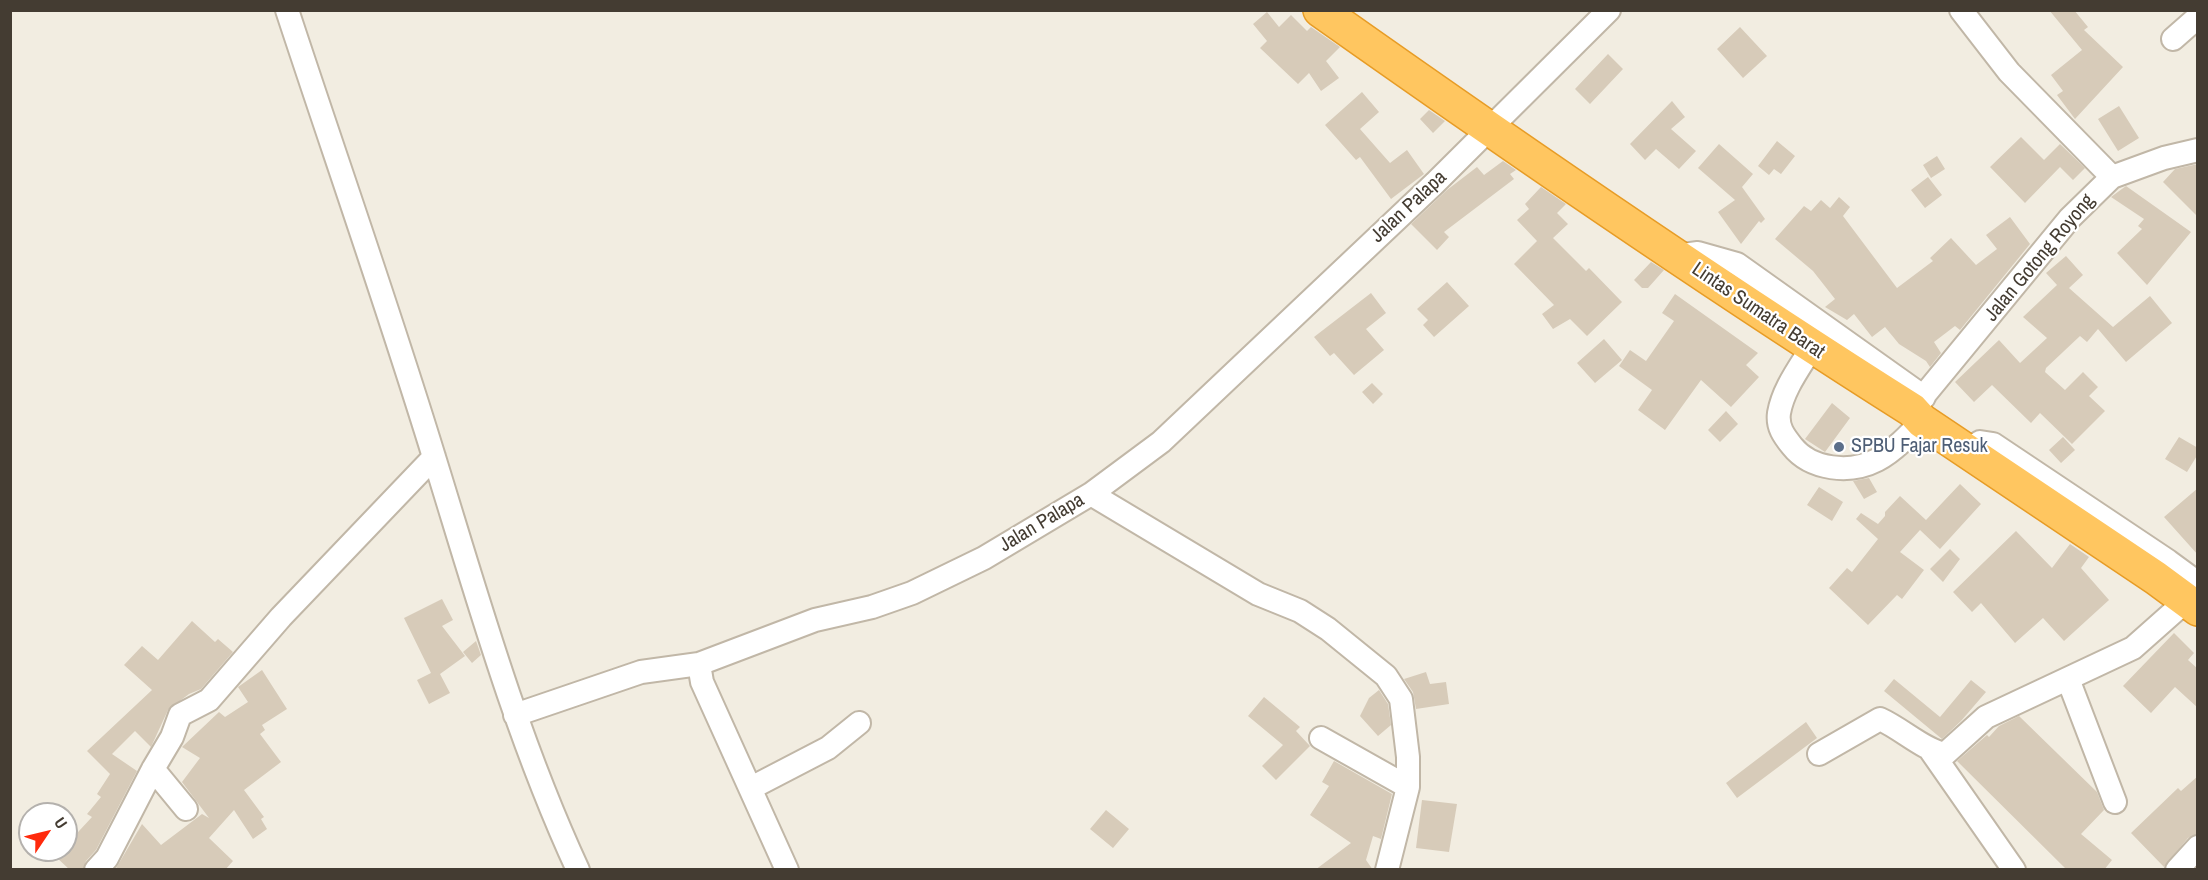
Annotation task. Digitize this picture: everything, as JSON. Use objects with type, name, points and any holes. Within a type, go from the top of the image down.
[{"type":"highway","name":"Lintas Sumatra Barat","points":[[1320,10],[1489,130],[1812,347],[1920,409],[1967,451],[2162,569],[2194,598]]},
{"type":"street","points":[[287,10],[434,457],[463,559],[514,715],[550,811],[578,870]]},
{"type":"street","name":"Jalan Palapa","points":[[514,715],[641,672],[699,664],[815,620],[872,607],[912,593],[984,558],[1091,494],[1161,442],[1489,130],[1609,10]]},
{"type":"street","points":[[1961,10],[2009,72],[2112,177]]},
{"type":"street","points":[[2173,39],[2198,17]]},
{"type":"street","name":"Jalan Gotong Royong","points":[[1812,347],[1787,390],[1779,414],[1780,431],[1797,452],[1823,467],[1848,468],[1876,460],[1903,441],[1920,409],[2070,218],[2112,177],[2164,158],[2198,150]]},
{"type":"street","points":[[1676,256],[1698,253],[1737,264],[1920,409]]},
{"type":"street","points":[[96,870],[107,858],[172,737],[180,715],[209,700],[288,609],[434,457]]},
{"type":"street","points":[[1091,494],[1210,568],[1258,594],[1300,611],[1328,629],[1386,676],[1401,699],[1408,757],[1407,787],[1401,823],[1387,870]]},
{"type":"street","points":[[1931,751],[1945,754],[1986,717],[2133,648],[2194,598]]},
{"type":"street","points":[[699,664],[702,682],[787,870]]},
{"type":"street","points":[[2068,679],[2115,802]]},
{"type":"street","points":[[1819,754],[1880,719],[1902,729],[1931,751],[2014,870]]},
{"type":"street","points":[[751,788],[828,748],[859,723]]},
{"type":"street","points":[[1321,738],[1407,787]]},
{"type":"street","points":[[153,769],[186,809]]},
{"type":"street","points":[[2177,870],[2198,847]]},
{"type":"building","points":[[2049,10],[2074,10],[2088,27],[2084,30],[2123,67],[2075,119],[2057,95],[2063,91],[2051,75],[2082,50]]},
{"type":"building","points":[[1267,12],[1279,27],[1291,15],[1307,31],[1311,27],[1340,47],[1326,61],[1339,78],[1321,91],[1309,73],[1298,84],[1260,48],[1267,41],[1253,24]]},
{"type":"building","points":[[1740,27],[1767,56],[1743,78],[1717,49]]},
{"type":"building","points":[[1608,54],[1623,69],[1590,104],[1575,89]]},
{"type":"building","points":[[1362,92],[1379,112],[1360,129],[1390,163],[1407,150],[1424,174],[1391,199],[1360,157],[1356,160],[1325,125]]},
{"type":"building","points":[[1672,101],[1685,117],[1671,129],[1696,151],[1679,169],[1656,149],[1645,160],[1630,144]]},
{"type":"building","points":[[2119,106],[2139,138],[2118,151],[2098,119]]},
{"type":"building","points":[[1429,110],[1445,121],[1433,133],[1420,119]]},
{"type":"building","points":[[2021,137],[2044,160],[2060,144],[2085,168],[2073,180],[2060,167],[2025,203],[1990,167]]},
{"type":"building","points":[[1777,141],[1795,156],[1781,174],[1774,169],[1769,175],[1758,166]]},
{"type":"building","points":[[1719,144],[1753,174],[1742,187],[1765,219],[1761,223],[1759,221],[1741,244],[1718,212],[1735,200],[1698,168]]},
{"type":"building","points":[[1937,156],[1945,169],[1931,178],[1923,165]]},
{"type":"building","points":[[1503,161],[1516,170],[1510,174],[1514,179],[1444,232],[1449,237],[1437,250],[1411,224],[1447,190],[1477,167],[1484,175]]},
{"type":"building","points":[[2198,164],[2198,217],[2163,182],[2175,169]]},
{"type":"building","points":[[1928,177],[1942,195],[1925,208],[1911,190]]},
{"type":"building","points":[[2126,186],[2191,232],[2147,285],[2117,253],[2142,229],[2138,226],[2144,219],[2111,197]]},
{"type":"building","points":[[1541,187],[1566,204],[1557,213],[1568,224],[1553,238],[1586,271],[1589,268],[1622,302],[1587,336],[1570,319],[1553,329],[1542,314],[1554,305],[1514,264],[1537,241],[1517,220],[1529,209],[1525,204]]},
{"type":"building","points":[[1839,197],[1850,207],[1843,216],[1897,288],[1933,261],[1930,258],[1951,238],[1976,265],[1997,249],[1986,235],[2010,217],[2030,244],[1960,330],[1955,326],[1934,342],[1941,353],[1930,367],[1926,361],[1899,344],[1885,327],[1872,337],[1854,314],[1847,320],[1825,307],[1835,299],[1813,271],[1775,239],[1804,206],[1811,211],[1821,200],[1830,208]]},
{"type":"building","points":[[2066,256],[2083,275],[2069,288],[2113,327],[2150,296],[2172,323],[2126,362],[2098,329],[2087,342],[2080,336],[2046,368],[2045,372],[2065,390],[2083,372],[2098,387],[2089,396],[2105,411],[2072,444],[2040,413],[2031,423],[1992,385],[1974,402],[1955,382],[1999,340],[2020,363],[2047,338],[2023,317],[2057,285],[2046,273]]},
{"type":"building","points":[[1651,262],[1664,270],[1648,288],[1642,288],[1634,280]]},
{"type":"building","points":[[1447,282],[1469,306],[1434,337],[1423,325],[1428,320],[1417,309]]},
{"type":"building","points":[[1371,293],[1386,313],[1366,329],[1384,350],[1354,375],[1334,353],[1330,356],[1314,337]]},
{"type":"building","points":[[1675,294],[1758,353],[1746,365],[1759,377],[1731,407],[1701,380],[1665,430],[1638,410],[1652,390],[1619,366],[1630,350],[1646,361],[1674,321],[1662,313]]},
{"type":"building","points":[[1604,339],[1622,360],[1595,383],[1577,363]]},
{"type":"building","points":[[1372,383],[1383,394],[1373,404],[1362,392]]},
{"type":"building","points":[[1832,403],[1850,418],[1825,452],[1805,439]]},
{"type":"building","points":[[1726,411],[1738,424],[1720,442],[1708,430]]},
{"type":"building","points":[[2063,437],[2075,450],[2061,463],[2049,450]]},
{"type":"building","points":[[2179,437],[2198,448],[2198,454],[2187,472],[2165,459]]},
{"type":"building","points":[[1869,478],[1877,492],[1864,499],[1853,481]]},
{"type":"building","points":[[1960,484],[1981,504],[1940,549],[1920,530],[1900,552],[1924,570],[1902,599],[1897,595],[1868,625],[1829,588],[1847,568],[1852,572],[1878,539],[1856,519],[1861,513],[1878,524],[1885,516],[1885,512],[1900,496],[1926,520]]},
{"type":"building","points":[[1819,487],[1843,502],[1832,521],[1807,505]]},
{"type":"building","points":[[2198,488],[2198,555],[2164,517]]},
{"type":"building","points":[[2016,531],[2052,568],[2070,544],[2089,557],[2081,568],[2109,600],[2064,641],[2043,618],[2015,643],[1981,603],[1972,612],[1953,592]]},
{"type":"building","points":[[1950,549],[1960,559],[1943,582],[1930,569]]},
{"type":"building","points":[[442,599],[453,620],[442,626],[465,656],[440,674],[450,693],[429,704],[417,680],[431,673],[404,618]]},
{"type":"building","points":[[192,621],[215,642],[218,639],[233,652],[201,689],[189,694],[168,710],[151,747],[135,731],[112,754],[137,771],[96,850],[86,861],[83,870],[70,870],[61,862],[78,862],[78,832],[92,817],[87,814],[101,797],[97,794],[110,774],[87,751],[152,690],[124,665],[142,646],[158,660]]},
{"type":"building","points":[[2174,633],[2194,653],[2188,660],[2198,669],[2198,708],[2175,687],[2151,713],[2123,686]]},
{"type":"building","points":[[476,641],[481,655],[472,663],[463,652]]},
{"type":"building","points":[[262,670],[287,709],[262,725],[265,730],[260,734],[281,762],[244,790],[264,817],[261,819],[267,829],[253,839],[234,810],[209,838],[233,861],[225,870],[115,870],[142,824],[161,845],[202,814],[209,818],[182,782],[200,758],[182,747],[219,712],[225,717],[248,702],[238,687]]},
{"type":"building","points":[[1426,672],[1430,684],[1446,682],[1449,704],[1416,709],[1413,692],[1404,679]]},
{"type":"building","points":[[1894,679],[1940,717],[1971,680],[1986,692],[1942,739],[1884,691]]},
{"type":"building","points":[[1379,690],[1388,704],[1391,725],[1378,736],[1360,716],[1369,698]]},
{"type":"building","points":[[1264,697],[1300,727],[1296,731],[1310,746],[1276,780],[1262,766],[1283,745],[1248,716]]},
{"type":"building","points":[[2019,716],[2097,792],[2104,810],[2081,834],[2112,860],[2104,870],[2067,870],[1957,761],[1987,735],[1989,737],[1999,726]]},
{"type":"building","points":[[1806,722],[1817,738],[1737,798],[1726,783]]},
{"type":"building","points":[[1334,761],[1392,794],[1381,839],[1373,836],[1366,860],[1373,870],[1315,870],[1351,843],[1310,815],[1329,786],[1322,782]]},
{"type":"building","points":[[2198,776],[2198,834],[2188,838],[2164,867],[2131,833],[2178,788],[2181,791]]},
{"type":"building","points":[[1422,800],[1457,804],[1449,852],[1416,848]]},
{"type":"building","points":[[1106,810],[1129,829],[1113,848],[1090,829]]},
{"type":"place","name":"SPBU Fajar Resuk","points":[[1839,447]]}]
